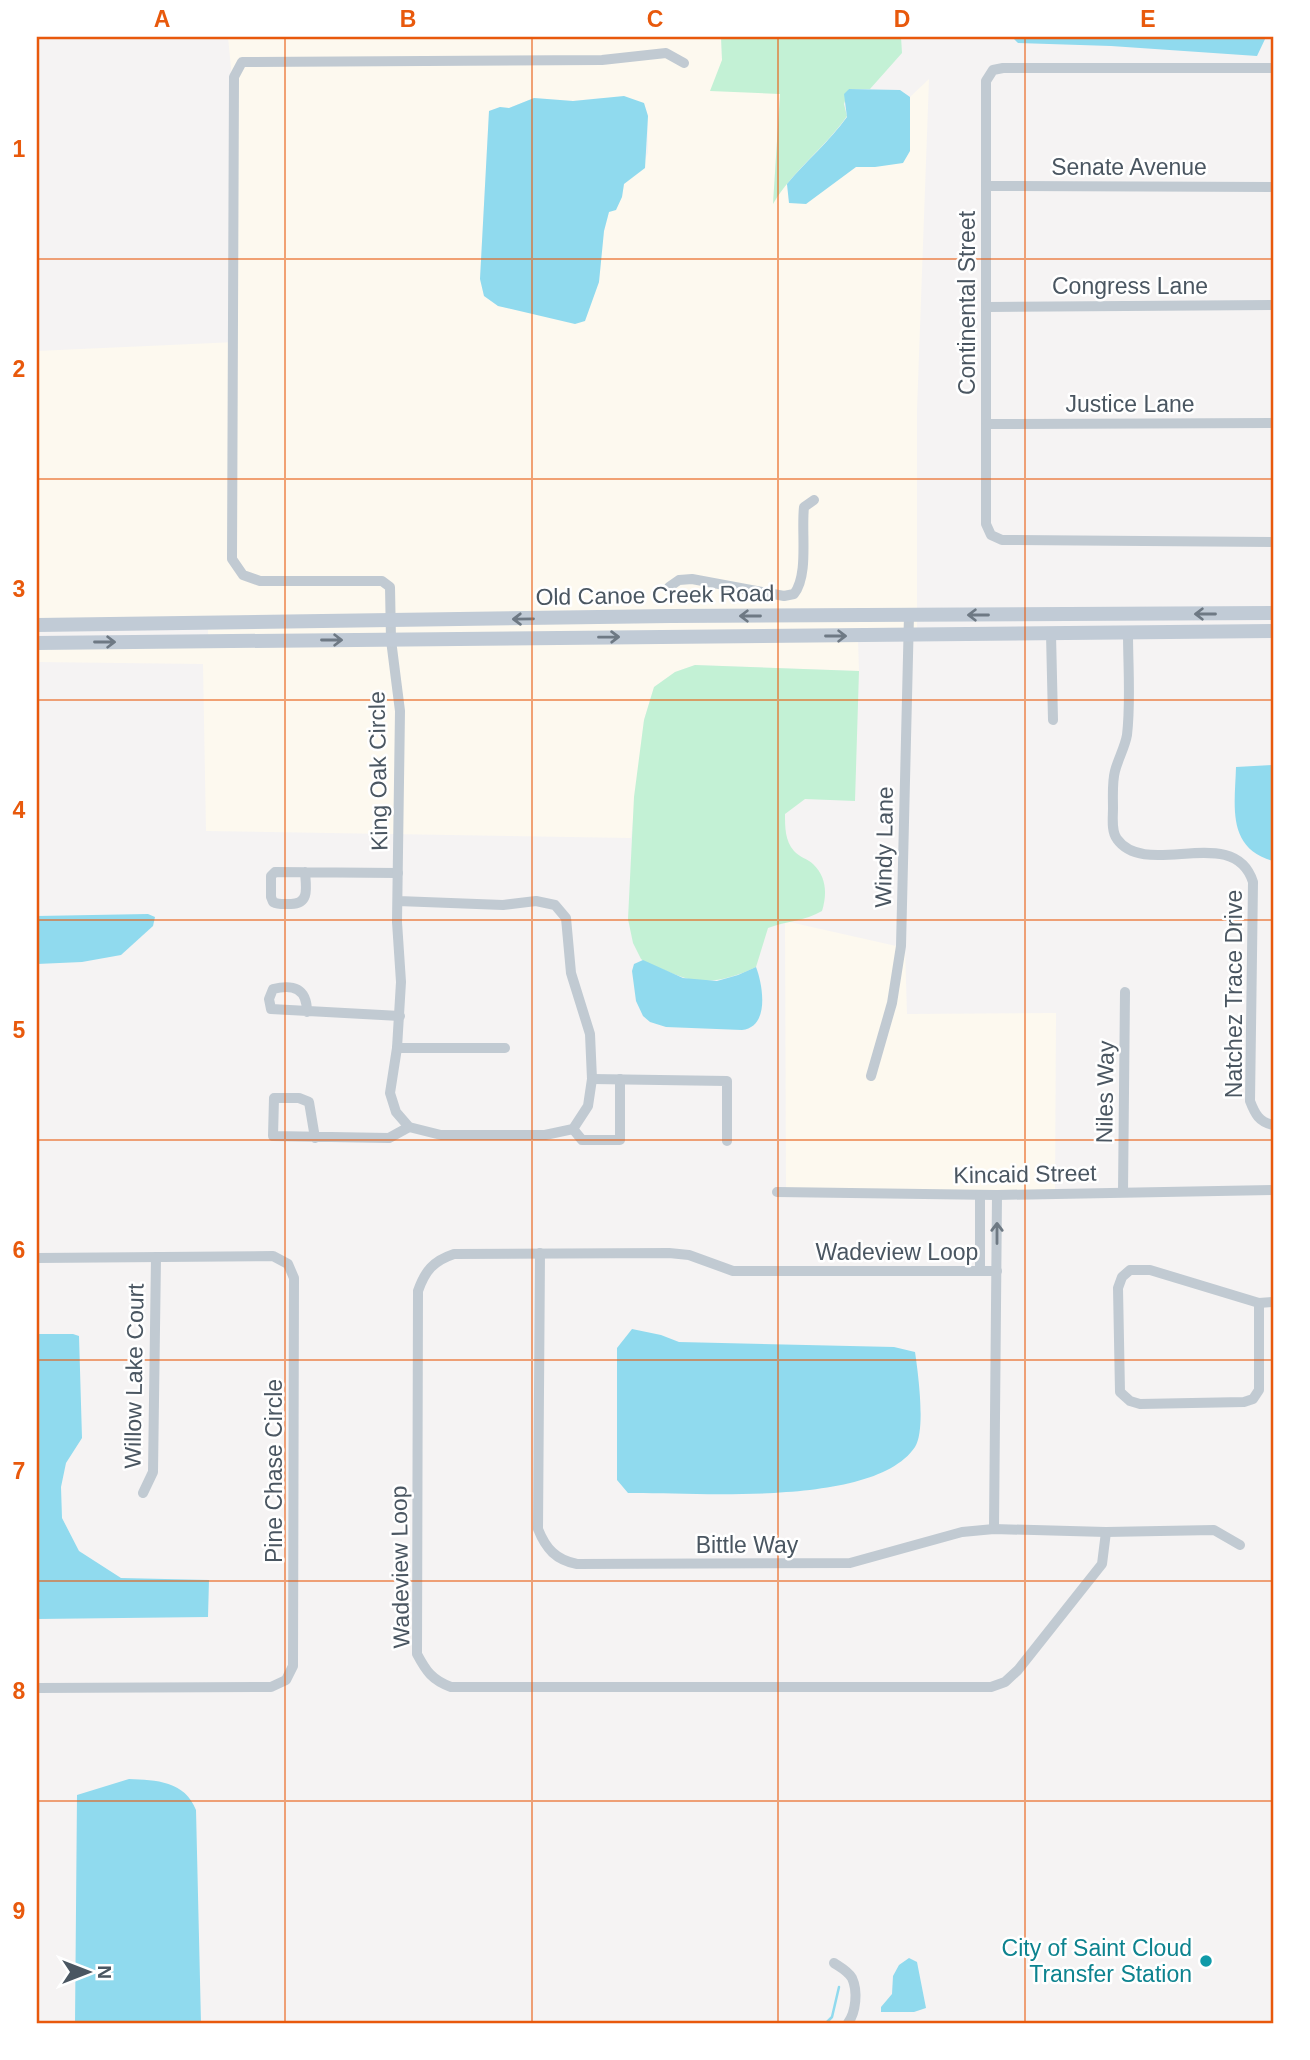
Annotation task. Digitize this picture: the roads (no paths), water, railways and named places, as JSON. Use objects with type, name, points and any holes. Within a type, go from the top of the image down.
[{"type":"main road","name":"Old Canoe Creek Road","points":[[37,625],[1273,613]]},
{"type":"main road","points":[[202,623],[203,642]]},
{"type":"main road","name":"Old Canoe Creek Road","points":[[37,643],[1273,631]]},
{"type":"street","name":"King Oak Circle","points":[[409,1127],[396,1112],[390,1093],[397,1048],[401,982],[397,922],[400,711],[391,640],[390,587],[382,581],[260,581],[243,575],[232,559],[234,77],[242,62],[602,60],[666,53],[684,63]]},
{"type":"street","name":"Continental Street","points":[[1273,68],[993,70],[986,81],[986,524],[991,535],[1002,540],[1273,542]]},
{"type":"street","name":"Senate Avenue","points":[[986,186],[1273,187]]},
{"type":"street","name":"Congress Lane","points":[[988,307],[1273,304]]},
{"type":"street","name":"Justice Lane","points":[[987,424],[1273,423]]},
{"type":"street","points":[[668,587],[679,580],[692,579],[785,596],[794,594],[800,587],[802,577],[804,507],[814,500]]},
{"type":"street","name":"Windy Lane","points":[[871,1076],[892,1003],[901,946],[909,615]]},
{"type":"street","name":"Natchez Trace Drive","points":[[1128,633],[1129,711],[1126,739],[1115,772],[1113,835],[1123,848],[1138,853],[1215,854],[1237,858],[1249,868],[1253,882],[1250,1101],[1256,1116],[1264,1123],[1273,1125]]},
{"type":"street","points":[[1051,634],[1053,720]]},
{"type":"street","points":[[306,872],[306,897],[302,902],[273,902],[272,873],[306,872],[398,873]]},
{"type":"street","points":[[315,1138],[309,1102],[299,1098],[274,1098],[273,1136],[315,1138],[389,1138],[409,1127],[441,1135],[545,1135],[573,1129],[588,1106],[592,1079],[590,1034],[571,973],[566,918],[555,905],[536,901],[502,905],[398,901]]},
{"type":"street","points":[[307,1012],[303,992],[297,987],[273,989],[269,999],[271,1009],[307,1012],[400,1016]]},
{"type":"street","name":"Niles Way","points":[[1123,1192],[1125,992]]},
{"type":"street","points":[[397,1048],[505,1048]]},
{"type":"street","points":[[592,1079],[727,1081],[727,1141]]},
{"type":"street","points":[[573,1129],[582,1140],[620,1140],[620,1079]]},
{"type":"street","name":"Kincaid Street","points":[[777,1192],[997,1195],[1273,1190]]},
{"type":"street","points":[[980,1195],[980,1271]]},
{"type":"street","points":[[994,1529],[997,1195]]},
{"type":"street","name":"Bittle Way","points":[[540,1253],[538,1529],[551,1552],[563,1561],[577,1564],[850,1563],[962,1532],[994,1529],[1106,1532],[1214,1530],[1240,1545]]},
{"type":"street","name":"Wadeview Loop","points":[[997,1271],[733,1272],[689,1255],[669,1253],[454,1254],[438,1259],[425,1273],[418,1291],[417,1654],[435,1682],[451,1687],[991,1687],[1005,1682],[1018,1670],[1102,1564],[1106,1532]]},
{"type":"street","name":"Pine Chase Circle","points":[[37,1258],[273,1256],[288,1264],[294,1278],[293,1666],[286,1680],[271,1687],[37,1688]]},
{"type":"street","name":"Willow Lake Court","points":[[143,1493],[153,1472],[156,1258]]},
{"type":"street","points":[[1259,1303],[1259,1390],[1252,1398],[1244,1402],[1140,1404],[1130,1401],[1120,1392],[1118,1288],[1122,1277],[1130,1270],[1150,1270],[1259,1303],[1273,1302]]},
{"type":"street","points":[[834,1963],[852,1978],[854,2010],[848,2023]]},
{"type":"water","points":[[1012,37],[1266,37],[1257,56],[1018,43]]},
{"type":"water","points":[[849,89],[900,90],[910,97],[910,151],[903,163],[856,167],[806,204],[789,203],[787,184],[847,117],[844,94]]},
{"type":"water","points":[[624,96],[644,103],[648,116],[645,168],[624,184],[616,210],[609,212],[604,231],[599,282],[585,321],[575,324],[498,306],[484,296],[480,279],[489,111],[500,107],[509,108],[534,98],[573,101]]},
{"type":"water","points":[[1273,765],[1273,861],[1258,855],[1240,836],[1236,823],[1235,796],[1236,767]]},
{"type":"water","points":[[148,914],[155,917],[153,926],[121,955],[82,962],[37,964],[37,916]]},
{"type":"water","points":[[643,960],[683,978],[717,981],[756,967],[761,984],[761,1013],[751,1027],[742,1030],[666,1027],[650,1022],[643,1016],[636,1001],[632,971],[634,964]]},
{"type":"water","points":[[632,1329],[679,1342],[894,1347],[915,1352],[920,1428],[915,1447],[894,1466],[862,1480],[824,1488],[737,1494],[628,1493],[617,1480],[617,1348]]},
{"type":"water","points":[[37,1334],[79,1336],[82,1438],[66,1463],[61,1487],[62,1518],[79,1551],[121,1578],[209,1580],[208,1617],[37,1619]]},
{"type":"water","points":[[129,1779],[149,1780],[177,1788],[185,1793],[196,1810],[201,2023],[75,2023],[77,1795]]},
{"type":"water","points":[[909,1958],[917,1962],[926,2008],[914,2012],[881,2012],[881,2007],[892,1994],[893,1976],[899,1965]]},
{"type":"waterway","points":[[826,2023],[832,2017],[839,1987]]},
{"type":"place","name":"City of Saint Cloud Transfer Station","points":[[1206,1961]]}]
